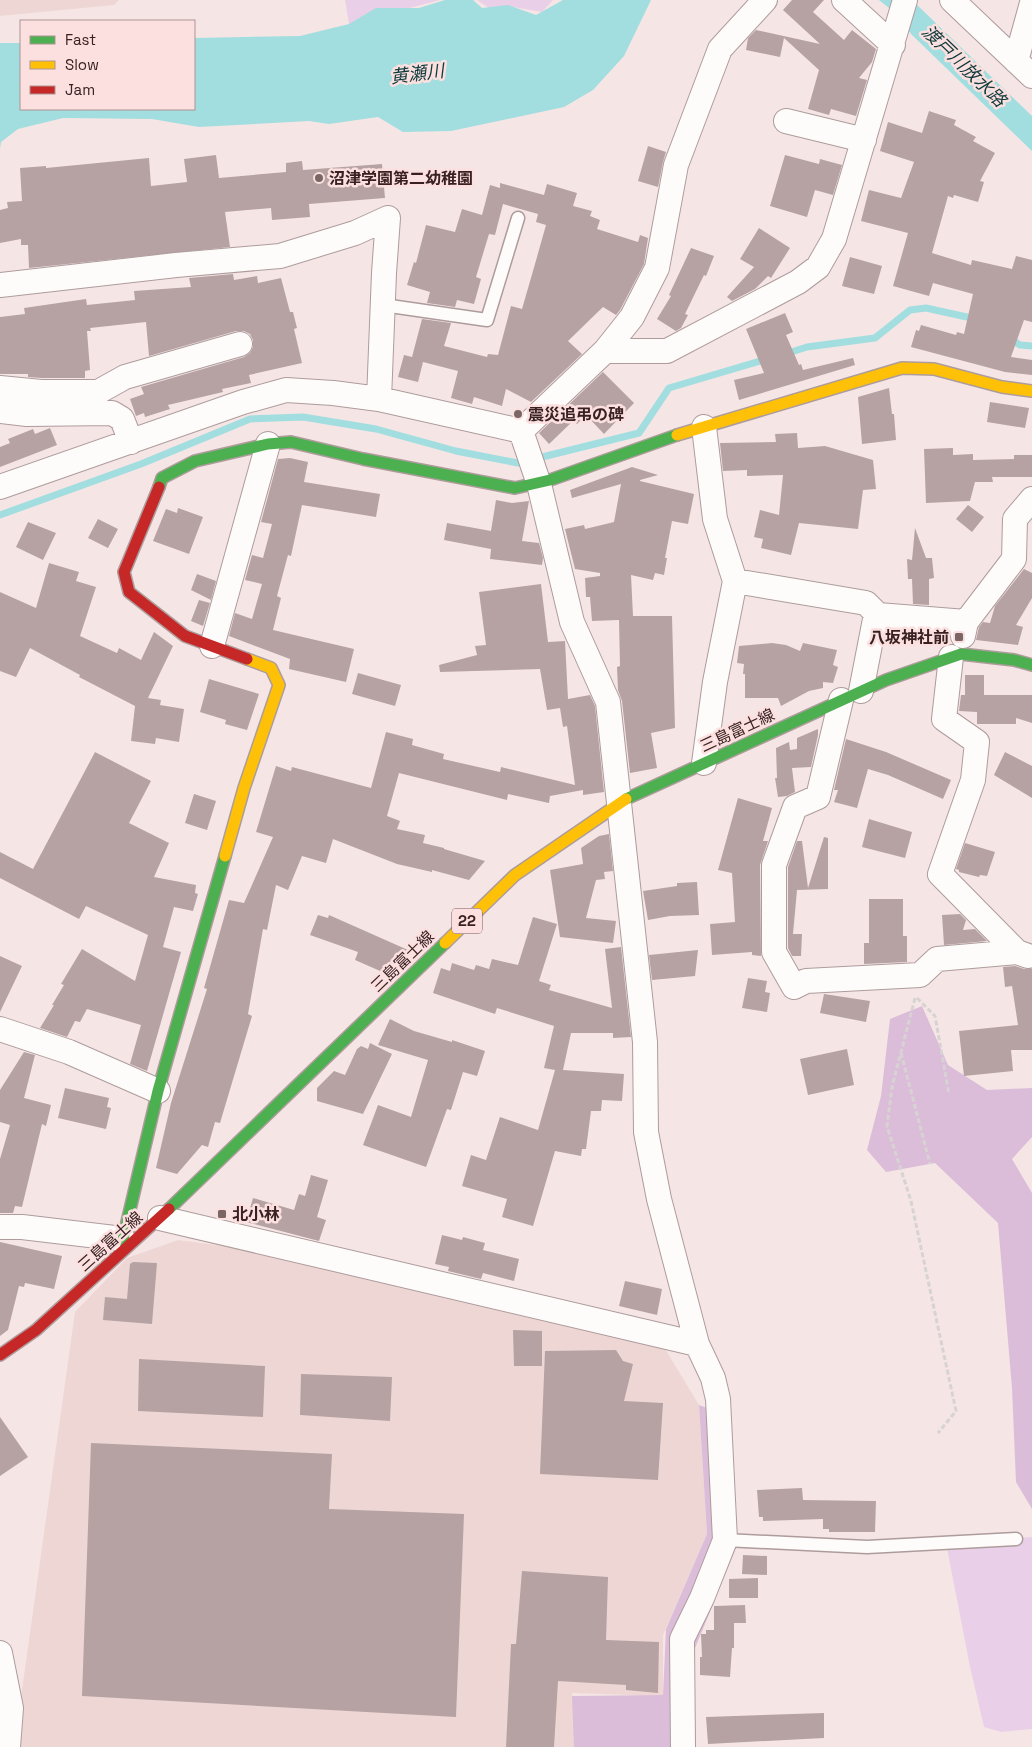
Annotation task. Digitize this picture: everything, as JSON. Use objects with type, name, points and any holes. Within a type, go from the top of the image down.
[{"type":"street","points":[[521,431],[605,351],[632,317],[657,268],[676,165],[720,49],[765,0]]},
{"type":"street","points":[[844,0],[893,45]]},
{"type":"street","points":[[605,351],[667,351],[798,282],[818,267],[834,239],[905,0]]},
{"type":"street","points":[[952,0],[1025,57]]},
{"type":"street","points":[[1025,57],[1032,3]]},
{"type":"street","points":[[786,121],[864,140]]},
{"type":"street","points":[[0,285],[176,265],[280,256],[354,233],[388,218],[382,305],[379,399]]},
{"type":"street","points":[[0,388],[41,392],[98,392],[126,377],[240,344]]},
{"type":"street","points":[[0,1227],[22,1227],[125,1242],[158,1091],[244,788],[279,685],[271,668],[186,636],[129,592],[124,572],[162,478],[195,461],[268,444],[291,442],[363,460],[515,488],[539,484],[606,458],[704,428],[713,423],[902,368],[934,369],[1002,387],[1032,391]]},
{"type":"street","points":[[0,487],[244,402],[286,390],[333,393],[379,399],[521,431]]},
{"type":"street","points":[[0,411],[27,414],[112,413],[122,419],[131,442]]},
{"type":"street","points":[[704,428],[715,519],[735,581],[715,682],[704,763]]},
{"type":"street","points":[[521,431],[539,484],[572,622],[608,702],[646,1042],[646,1132],[659,1199],[698,1344],[713,1378],[718,1399],[725,1540],[702,1598],[682,1639],[683,1747]]},
{"type":"street","points":[[212,646],[268,444]]},
{"type":"street","points":[[1024,955],[940,874],[974,780],[977,742],[944,719],[955,656],[966,622],[1014,559],[1015,520],[1032,499]]},
{"type":"street","points":[[735,581],[866,603],[876,614],[966,622]]},
{"type":"street","points":[[876,614],[818,797],[795,807],[774,865],[774,952],[794,987],[806,981],[918,986],[937,959],[1024,955]]},
{"type":"street","name":"三島富士線","points":[[0,1355],[36,1330],[125,1242],[160,1218],[515,875],[620,802],[851,695],[886,680],[961,654],[1014,660],[1032,665]]},
{"type":"street","points":[[0,1029],[69,1052],[158,1091]]},
{"type":"street","points":[[160,1218],[698,1344]]},
{"type":"street","points":[[0,1653],[11,1708],[8,1747]]},
{"type":"lane","points":[[382,305],[487,320],[518,218]]},
{"type":"lane","points":[[725,1540],[867,1547],[1016,1540]]},
{"type":"path","points":[[918,986],[892,1087],[887,1126],[911,1201],[956,1411],[938,1434]]},
{"type":"path","points":[[918,986],[935,1016],[948,1094]]},
{"type":"path","points":[[901,1053],[930,1164]]},
{"type":"shaded area","points":[[0,0],[119,0],[114,5],[0,16]]},
{"type":"shaded area","points":[[345,0],[440,0],[349,24]]},
{"type":"shaded area","points":[[477,0],[553,0],[542,12],[513,7],[489,8]]},
{"type":"shaded area","points":[[922,1006],[948,1065],[987,1090],[1032,1088],[1032,1137],[1012,1159],[1032,1193],[1032,1509],[1016,1482],[1012,1388],[998,1223],[935,1163],[886,1172],[867,1150],[881,1096],[890,1019]]},
{"type":"shaded area","points":[[178,1240],[231,1247],[664,1347],[699,1405],[707,1534],[663,1635],[663,1696],[572,1693],[578,1747],[14,1747],[75,1312],[127,1258]]},
{"type":"shaded area","points":[[699,1405],[718,1412],[725,1540],[739,1541],[691,1658],[686,1747],[574,1747],[572,1696],[663,1695],[666,1629],[707,1534]]},
{"type":"shaded area","points":[[1032,1537],[1032,1729],[1001,1732],[984,1727],[970,1667],[946,1543]]},
{"type":"water","name":"黄瀬川","points":[[445,0],[473,0],[482,8],[508,5],[536,15],[563,0],[651,0],[624,56],[593,90],[564,107],[451,131],[403,132],[378,117],[329,124],[309,121],[199,127],[152,119],[63,118],[18,129],[1,142],[0,149],[0,43],[20,43],[20,110],[195,110],[195,38],[300,36],[349,24],[376,8],[419,8]]},
{"type":"water","name":"渡戸川放水路","points":[[879,0],[912,0],[1032,116],[1032,151],[912,35],[894,12]]},
{"type":"building","points":[[792,0],[824,0],[813,12],[844,40],[852,30],[876,49],[872,62],[859,78],[867,80],[856,116],[831,109],[829,115],[808,109],[819,70],[784,38],[780,57],[746,50],[748,38],[756,30],[820,44],[783,10]]},
{"type":"building","points":[[929,111],[956,120],[954,125],[976,137],[973,141],[995,153],[980,181],[984,182],[978,202],[954,195],[953,198],[948,196],[932,253],[971,265],[972,260],[1012,269],[1016,256],[1032,260],[1032,322],[1024,320],[1011,357],[1032,360],[1032,375],[1005,372],[911,347],[916,330],[919,331],[921,325],[956,335],[957,332],[964,334],[973,294],[933,283],[929,296],[893,286],[908,233],[861,221],[869,190],[901,198],[914,162],[880,151],[888,122],[922,133]]},
{"type":"building","points":[[648,146],[666,152],[658,187],[638,181]]},
{"type":"building","points":[[216,155],[219,178],[286,172],[286,163],[302,161],[303,170],[382,164],[385,198],[309,204],[310,217],[272,220],[271,208],[225,212],[230,247],[29,268],[28,245],[21,245],[21,239],[0,243],[0,210],[8,208],[7,202],[22,201],[20,168],[46,166],[46,168],[149,158],[151,186],[187,182],[184,159]]},
{"type":"building","points":[[785,155],[819,164],[820,159],[842,165],[833,195],[815,190],[807,217],[770,206]]},
{"type":"building","points":[[500,183],[544,195],[547,184],[577,193],[573,206],[592,211],[590,216],[600,220],[597,229],[638,242],[640,235],[648,238],[644,264],[616,315],[603,307],[568,341],[582,354],[531,402],[506,389],[502,406],[474,397],[472,404],[451,398],[458,371],[423,362],[418,382],[398,377],[404,355],[412,357],[422,319],[451,323],[444,346],[487,357],[488,354],[498,355],[511,306],[522,309],[535,264],[546,225],[536,222],[538,214],[503,204],[495,235],[489,234],[476,277],[481,279],[474,304],[457,300],[455,307],[427,303],[430,292],[407,285],[414,262],[416,263],[426,225],[455,232],[462,209],[482,215],[490,185],[500,188]]},
{"type":"building","points":[[759,228],[790,248],[771,278],[768,276],[755,289],[732,301],[727,297],[754,267],[740,259]]},
{"type":"building","points":[[691,248],[714,256],[706,276],[704,275],[685,314],[688,315],[681,328],[676,331],[657,319],[671,296],[669,295]]},
{"type":"building","points":[[850,257],[882,266],[874,294],[842,286]]},
{"type":"building","points":[[233,274],[234,280],[257,276],[258,283],[281,278],[290,312],[293,312],[297,328],[294,329],[302,363],[249,375],[251,383],[222,389],[223,392],[168,405],[170,409],[145,417],[144,413],[136,416],[130,399],[144,394],[141,387],[244,357],[250,353],[253,347],[253,340],[250,334],[244,331],[236,331],[149,356],[146,322],[90,328],[91,331],[87,331],[90,370],[85,371],[85,378],[42,378],[28,377],[28,374],[0,374],[0,317],[25,314],[24,308],[86,299],[87,305],[135,300],[134,291],[191,287],[189,278]]},
{"type":"building","points":[[785,313],[793,332],[786,335],[803,370],[853,358],[855,365],[739,400],[734,380],[764,373],[746,329]]},
{"type":"building","points":[[603,372],[634,403],[604,434],[586,415],[577,424],[573,421],[549,444],[539,433]]},
{"type":"building","points":[[889,388],[896,440],[862,444],[858,397]]},
{"type":"building","points":[[990,402],[1029,408],[1025,428],[987,422]]},
{"type":"building","points":[[50,428],[57,445],[0,467],[0,447],[10,443],[8,439],[33,429],[35,434]]},
{"type":"building","points":[[797,433],[798,448],[825,446],[873,460],[876,489],[863,490],[858,529],[799,523],[791,555],[761,548],[763,539],[754,537],[760,510],[779,515],[783,475],[747,476],[747,470],[723,471],[720,443],[776,442],[775,434]]},
{"type":"building","points":[[953,448],[953,455],[973,454],[973,460],[1014,459],[1014,455],[1032,455],[1032,477],[992,477],[993,482],[975,482],[970,501],[926,503],[924,449]]},
{"type":"building","points":[[290,458],[308,462],[304,482],[380,494],[376,517],[302,505],[291,556],[288,555],[277,596],[281,598],[273,630],[354,649],[346,682],[289,669],[290,659],[229,636],[235,613],[252,619],[262,584],[245,580],[252,555],[263,558],[272,524],[261,522],[278,459]]},
{"type":"building","points":[[632,467],[658,475],[640,481],[694,494],[688,524],[672,521],[665,558],[667,558],[664,575],[655,573],[653,580],[631,575],[633,616],[672,616],[675,728],[651,733],[657,768],[630,773],[622,701],[618,690],[617,667],[620,666],[619,620],[592,621],[590,597],[586,597],[585,578],[600,576],[600,573],[575,569],[565,529],[584,525],[585,529],[614,522],[621,484],[572,498],[570,490]]},
{"type":"building","points":[[496,500],[512,503],[529,501],[522,541],[539,543],[543,558],[542,565],[490,559],[491,549],[444,540],[447,523],[491,531]]},
{"type":"building","points":[[968,505],[984,517],[972,532],[956,519]]},
{"type":"building","points":[[178,508],[203,517],[189,554],[153,541],[166,509],[177,513]]},
{"type":"building","points":[[98,519],[118,529],[108,548],[88,538]]},
{"type":"building","points":[[28,522],[56,533],[43,560],[16,547]]},
{"type":"building","points":[[915,528],[926,558],[932,558],[934,578],[929,579],[929,605],[913,604],[912,579],[908,579],[907,559],[912,560]]},
{"type":"building","points":[[49,563],[79,572],[76,581],[96,587],[80,636],[117,653],[119,648],[141,660],[154,632],[173,646],[148,698],[161,700],[160,705],[184,709],[179,742],[156,738],[155,744],[131,741],[135,706],[79,677],[80,675],[30,648],[16,677],[0,671],[0,592],[36,608]]},
{"type":"building","points":[[1024,569],[1032,573],[1032,598],[1016,625],[1023,627],[1018,645],[976,640],[979,627],[983,622],[990,623],[995,606]]},
{"type":"building","points":[[197,574],[216,581],[211,600],[191,590]]},
{"type":"building","points":[[541,584],[548,642],[565,641],[568,699],[590,695],[595,706],[604,792],[583,795],[583,790],[550,796],[549,803],[508,794],[507,800],[399,773],[387,816],[400,821],[397,829],[425,835],[423,843],[485,861],[469,880],[432,870],[432,872],[397,864],[333,839],[326,863],[302,856],[288,890],[276,885],[267,930],[263,929],[248,1014],[252,1016],[220,1123],[215,1122],[208,1147],[202,1145],[177,1174],[156,1168],[171,1103],[207,989],[204,988],[229,900],[244,903],[273,837],[256,832],[276,766],[291,771],[292,767],[371,788],[386,732],[413,739],[412,745],[444,754],[443,759],[500,772],[501,767],[575,785],[567,726],[563,727],[560,708],[547,710],[540,669],[440,672],[439,665],[477,655],[475,646],[486,645],[479,592]]},
{"type":"building","points":[[199,600],[210,603],[203,626],[191,621]]},
{"type":"building","points":[[772,643],[786,645],[800,651],[803,643],[837,650],[833,665],[838,667],[833,683],[823,682],[823,688],[809,691],[781,706],[778,698],[745,698],[744,664],[737,663],[739,646]]},
{"type":"building","points":[[358,673],[401,685],[395,706],[352,694]]},
{"type":"building","points":[[965,675],[984,675],[984,695],[1032,695],[1032,723],[1016,718],[1016,724],[977,724],[977,712],[959,711],[961,695],[965,695]]},
{"type":"building","points":[[209,679],[259,694],[247,730],[225,724],[226,720],[200,712]]},
{"type":"building","points":[[818,729],[811,767],[792,768],[795,792],[787,796],[778,797],[775,778],[777,778],[776,748],[789,742],[790,750],[797,749],[797,738]]},
{"type":"building","points":[[846,739],[886,752],[951,780],[943,799],[888,775],[868,769],[857,808],[834,802],[838,790],[834,790]]},
{"type":"building","points":[[95,752],[151,781],[129,823],[169,843],[154,877],[196,885],[195,893],[198,894],[193,911],[174,907],[163,947],[181,952],[147,1071],[130,1064],[141,1025],[87,1009],[80,1022],[75,1021],[67,1037],[40,1028],[64,985],[61,984],[82,949],[135,981],[148,935],[86,906],[79,919],[0,878],[0,852],[33,869]]},
{"type":"building","points":[[1005,752],[1032,766],[1032,798],[994,775]]},
{"type":"building","points":[[194,794],[216,801],[207,830],[185,823]]},
{"type":"building","points":[[738,798],[772,808],[763,841],[768,841],[760,865],[761,956],[752,955],[752,952],[712,955],[710,924],[735,922],[732,873],[718,870]]},
{"type":"building","points":[[869,819],[912,832],[905,858],[862,847]]},
{"type":"building","points":[[609,834],[613,871],[604,872],[605,879],[596,880],[586,918],[616,921],[613,943],[560,937],[550,870],[583,864],[581,848],[599,836]]},
{"type":"building","points":[[824,837],[828,838],[828,889],[797,890],[793,934],[802,934],[801,956],[792,956],[788,948],[788,867],[797,841],[802,841],[808,888]]},
{"type":"building","points":[[965,843],[995,852],[987,876],[980,875],[979,877],[959,872],[956,869]]},
{"type":"building","points":[[697,882],[699,915],[670,916],[648,920],[643,891],[677,886],[677,883]]},
{"type":"building","points":[[869,899],[903,899],[903,936],[907,936],[907,962],[864,964],[864,943],[869,943]]},
{"type":"building","points":[[960,914],[966,920],[963,930],[975,929],[987,941],[944,945],[942,915]]},
{"type":"building","points":[[318,915],[328,918],[329,915],[408,950],[387,974],[355,960],[358,952],[310,935]]},
{"type":"building","points":[[533,917],[557,924],[539,981],[551,985],[549,990],[612,1008],[605,949],[621,947],[631,1037],[613,1038],[613,1033],[571,1033],[563,1070],[624,1074],[622,1101],[602,1100],[601,1111],[591,1111],[586,1149],[582,1149],[581,1156],[555,1151],[533,1226],[502,1217],[507,1199],[462,1186],[471,1155],[486,1160],[500,1117],[538,1130],[555,1070],[544,1068],[554,1026],[497,1008],[495,1014],[433,993],[441,968],[450,971],[452,963],[474,970],[476,965],[489,969],[492,959],[518,965]]},
{"type":"building","points":[[698,950],[695,976],[652,980],[649,955]]},
{"type":"building","points":[[0,956],[22,966],[0,1012]]},
{"type":"building","points":[[1015,966],[1032,969],[1032,1050],[1011,1050],[1013,1071],[964,1076],[959,1031],[1018,1025],[1012,986],[1005,987],[1003,967]]},
{"type":"building","points":[[748,978],[767,981],[765,992],[770,993],[767,1012],[742,1008]]},
{"type":"building","points":[[824,994],[870,1001],[866,1022],[820,1013]]},
{"type":"building","points":[[390,1019],[414,1031],[452,1042],[452,1040],[485,1051],[477,1076],[463,1072],[451,1110],[447,1109],[426,1167],[363,1145],[378,1105],[411,1117],[428,1060],[378,1045]]},
{"type":"building","points":[[370,1043],[392,1054],[363,1114],[317,1101],[317,1088],[334,1071],[345,1075],[357,1049],[361,1046],[368,1049]]},
{"type":"building","points":[[847,1049],[854,1085],[808,1095],[800,1059]]},
{"type":"building","points":[[24,1052],[35,1055],[24,1098],[51,1105],[46,1126],[42,1124],[22,1207],[15,1206],[13,1213],[0,1213],[0,1159],[10,1125],[0,1122],[0,1090]]},
{"type":"building","points":[[65,1088],[109,1098],[107,1107],[111,1108],[106,1129],[58,1118]]},
{"type":"building","points":[[311,1175],[328,1180],[317,1217],[326,1220],[319,1241],[246,1222],[253,1198],[294,1210],[299,1194],[305,1196]]},
{"type":"building","points":[[442,1235],[462,1240],[463,1237],[485,1243],[483,1250],[519,1259],[514,1281],[483,1273],[481,1279],[448,1271],[449,1267],[435,1264]]},
{"type":"building","points":[[0,1242],[62,1256],[54,1289],[25,1283],[24,1287],[19,1286],[8,1330],[0,1336]]},
{"type":"building","points":[[133,1262],[157,1263],[152,1324],[103,1320],[105,1297],[127,1299],[130,1264]]},
{"type":"building","points":[[625,1281],[662,1289],[657,1315],[619,1306]]},
{"type":"building","points":[[513,1330],[542,1331],[542,1366],[514,1366]]},
{"type":"building","points":[[616,1350],[623,1361],[633,1364],[624,1401],[663,1403],[658,1480],[540,1474],[545,1351]]},
{"type":"building","points":[[139,1359],[265,1366],[263,1417],[138,1411]]},
{"type":"building","points":[[301,1374],[392,1377],[390,1421],[300,1415]]},
{"type":"building","points":[[0,1417],[28,1457],[0,1476]]},
{"type":"building","points":[[91,1443],[332,1454],[329,1509],[464,1514],[456,1717],[82,1696]]},
{"type":"building","points":[[802,1488],[803,1500],[876,1501],[875,1532],[829,1532],[829,1529],[823,1529],[823,1519],[763,1521],[763,1517],[759,1517],[757,1490]]},
{"type":"building","points":[[743,1555],[767,1556],[767,1575],[742,1574]]},
{"type":"building","points":[[522,1571],[608,1577],[606,1640],[659,1642],[658,1693],[626,1690],[626,1685],[558,1681],[554,1747],[506,1747],[511,1644],[516,1644]]},
{"type":"building","points":[[758,1578],[758,1598],[729,1598],[729,1579]]},
{"type":"building","points":[[745,1605],[746,1623],[734,1623],[734,1648],[732,1648],[730,1677],[700,1675],[700,1657],[702,1657],[701,1634],[706,1634],[706,1630],[714,1630],[714,1606]]},
{"type":"building","points":[[824,1713],[824,1738],[708,1744],[706,1717]]},
{"type":"waterway","points":[[785,354],[807,347],[875,338],[910,310],[926,308],[976,319]]},
{"type":"waterway","points":[[1009,338],[1020,345],[1032,346]]},
{"type":"waterway","points":[[0,515],[141,464],[250,419],[303,417],[376,429],[456,451],[518,463],[639,433],[669,388],[767,359]]},
{"type":"traffic: fast","points":[[159,487],[162,478],[195,461],[268,444],[291,442],[363,459],[515,488],[550,480],[677,435]]},
{"type":"traffic: fast","points":[[626,799],[886,680],[961,654],[1014,660],[1032,665]]},
{"type":"traffic: fast","points":[[127,1246],[123,1239],[158,1091],[225,856]]},
{"type":"traffic: fast","points":[[169,1209],[445,943]]},
{"type":"traffic: slow","points":[[677,435],[902,368],[934,369],[1002,387],[1032,391]]},
{"type":"traffic: slow","points":[[225,856],[244,788],[279,685],[271,668],[247,659]]},
{"type":"traffic: slow","points":[[445,943],[515,875],[626,799]]},
{"type":"traffic: jam","points":[[159,487],[124,572],[129,592],[185,636],[247,659]]},
{"type":"traffic: jam","points":[[0,1355],[36,1330],[169,1209]]},
{"type":"place","name":"沼津学園第二幼稚園","points":[[319,178]]},
{"type":"place","name":"震災追弔の碑","points":[[518,414]]},
{"type":"place","name":"八坂神社前","points":[[959,637]]},
{"type":"place","name":"北小林","points":[[222,1214]]}]
